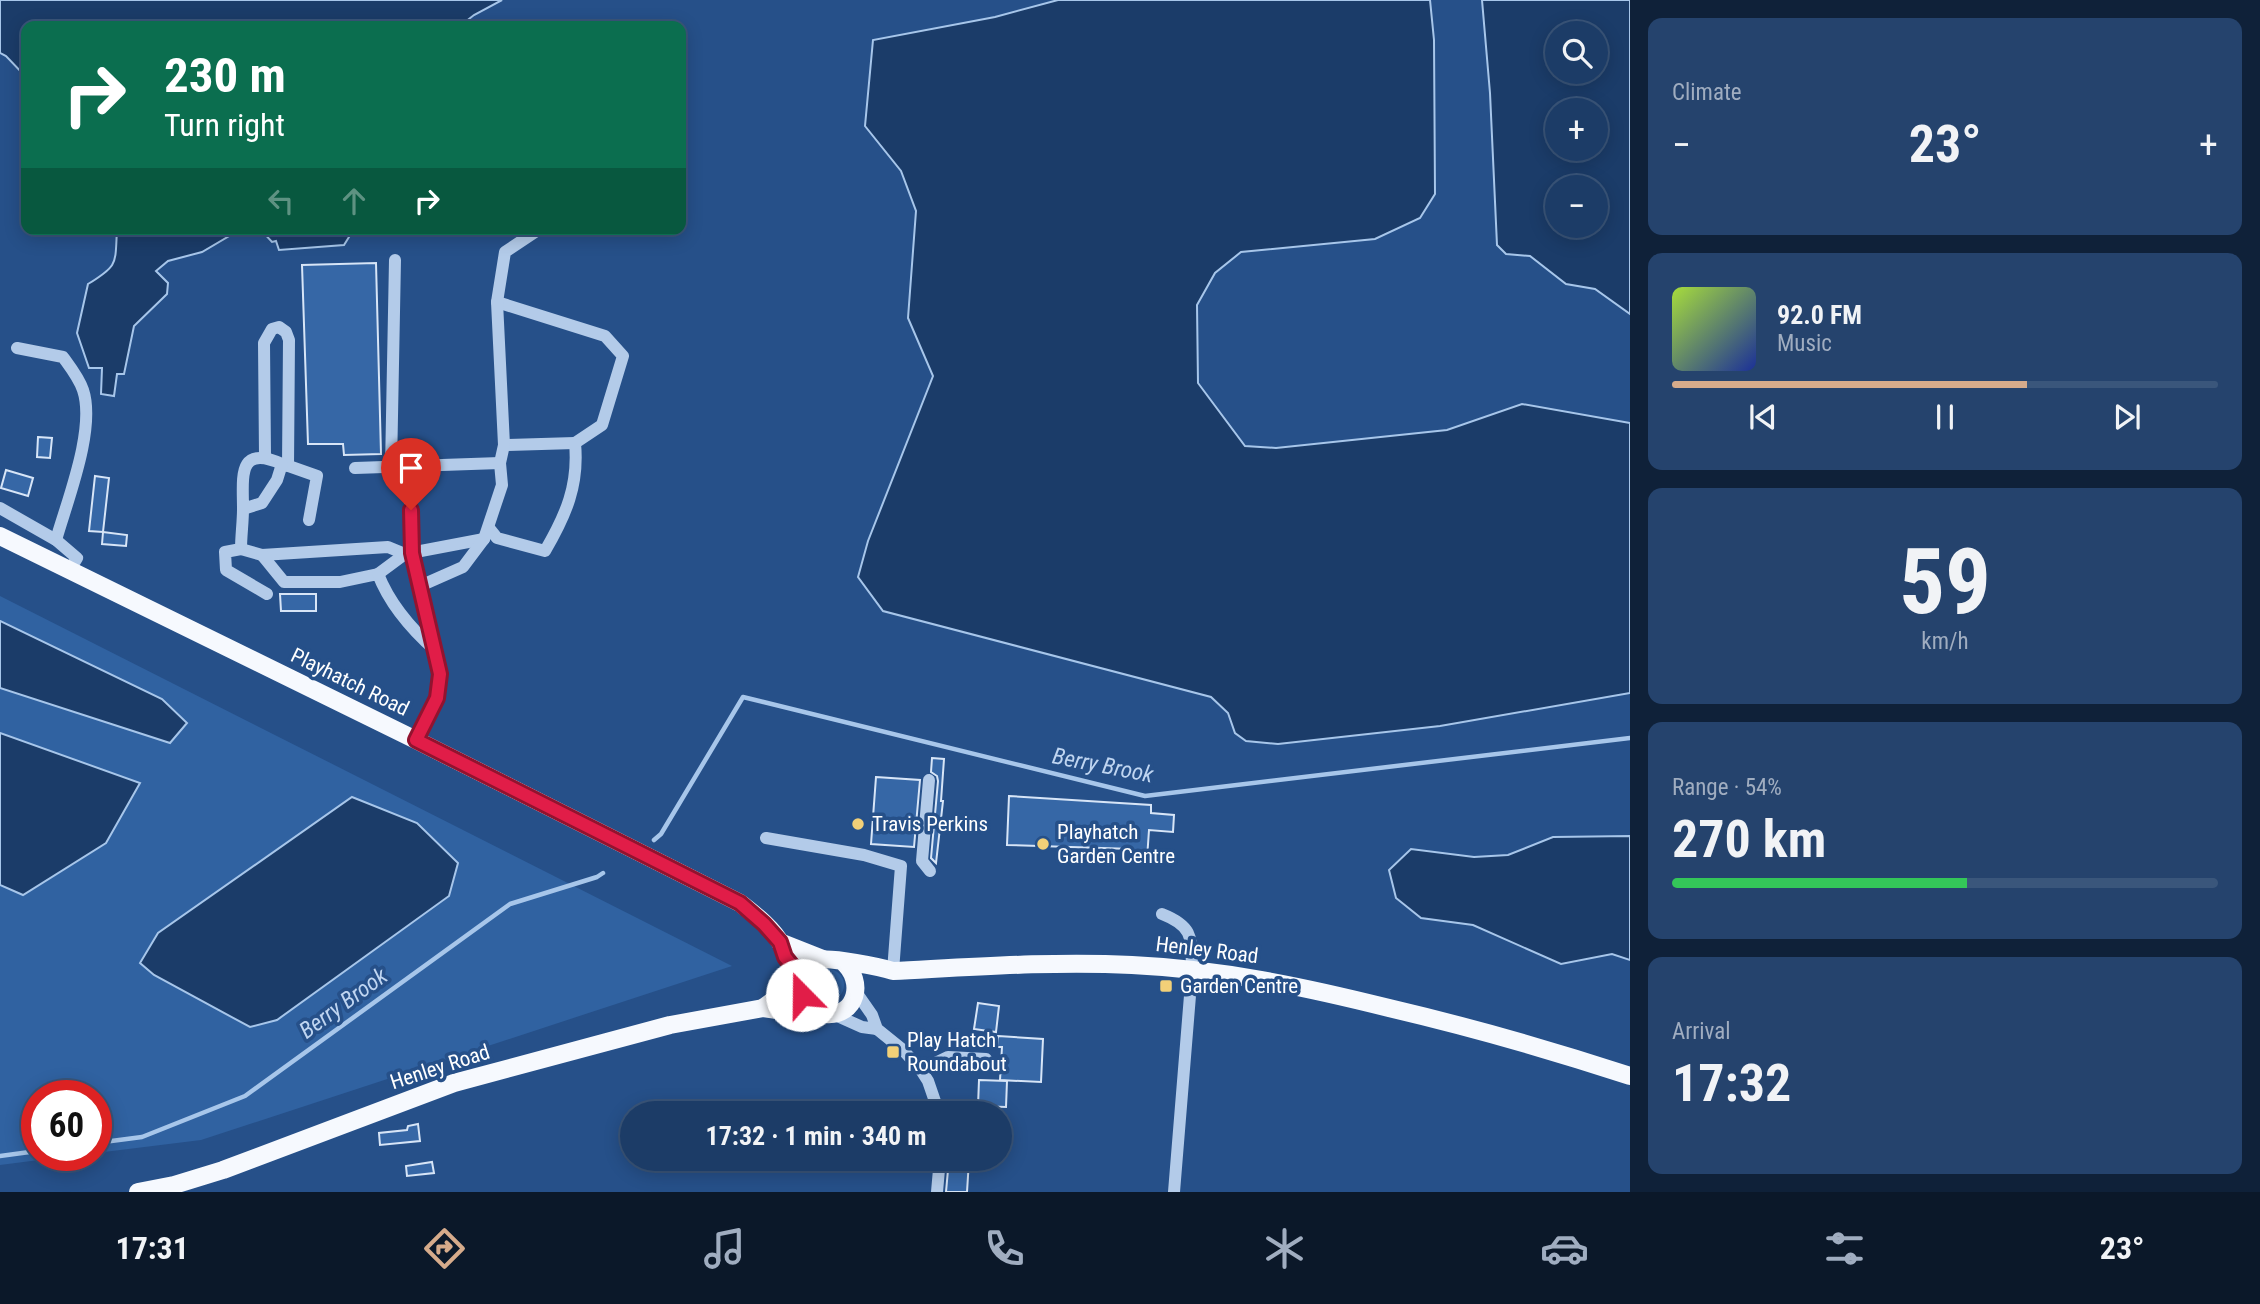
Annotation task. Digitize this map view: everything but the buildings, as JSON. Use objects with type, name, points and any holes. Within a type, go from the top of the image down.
[{"type":"main road","name":"Playhatch Road","points":[[0,536],[731,898],[752,912],[780,942],[785,957],[801,979]]},
{"type":"main road","name":"Playhatch Road","points":[[780,942],[823,959]]},
{"type":"main road","points":[[823,959],[843,962],[854,975],[856,991],[850,1004],[824,1012],[805,1001],[800,988],[801,979],[810,966],[823,959]]},
{"type":"main road","name":"Henley Road","points":[[843,962],[893,971],[1118,965],[1244,976],[1310,988],[1437,1019],[1630,1076]]},
{"type":"main road","name":"Henley Road","points":[[856,991],[893,971]]},
{"type":"main road","name":"Henley Road","points":[[763,1008],[801,979]]},
{"type":"main road","name":"Henley Road","points":[[138,1192],[174,1185],[223,1170],[454,1083],[670,1025],[763,1008],[824,1012]]},
{"type":"street","points":[[420,586],[463,567],[486,533],[502,485],[500,463],[504,445],[497,302],[505,252],[530,235]]},
{"type":"street","points":[[391,468],[395,260]]},
{"type":"street","points":[[497,302],[605,336],[623,356],[602,425],[575,443],[504,445]]},
{"type":"street","points":[[243,509],[262,503],[285,465],[289,340],[286,332],[279,327],[272,329],[264,342],[265,456]]},
{"type":"street","points":[[17,348],[63,357],[84,392],[86,422],[79,459],[56,540]]},
{"type":"street","points":[[262,555],[284,582],[340,582],[378,574],[409,554],[486,533],[545,551],[565,518],[577,468],[575,443]]},
{"type":"street","points":[[241,549],[242,472],[252,460],[265,456],[317,476],[309,520]]},
{"type":"street","points":[[355,468],[500,463]]},
{"type":"street","points":[[408,467],[409,554],[420,586],[440,674],[437,698],[416,740]]},
{"type":"street","points":[[0,508],[56,540],[77,558],[69,571]]},
{"type":"street","points":[[267,594],[226,570],[225,552],[241,549],[262,555],[388,547],[409,554]]},
{"type":"street","points":[[378,574],[387,597],[419,637],[436,651]]},
{"type":"street","points":[[929,780],[922,862],[930,871]]},
{"type":"street","points":[[766,838],[864,855],[901,866],[893,971]]},
{"type":"street","points":[[1162,914],[1180,921],[1191,937],[1192,971],[1174,1192]]},
{"type":"street","points":[[856,991],[872,1015],[877,1029]]},
{"type":"street","points":[[824,1012],[862,1027],[877,1029],[903,1050],[921,1070],[935,1101]]},
{"type":"street","points":[[921,1070],[948,1057],[986,1059]]},
{"type":"street","points":[[937,1192],[939,1171]]},
{"type":"shaded area","points":[[0,0],[502,0],[466,21],[21,21],[21,72],[0,53]]},
{"type":"shaded area","points":[[1058,0],[1430,0],[1434,40],[1435,194],[1420,218],[1375,239],[1241,252],[1215,273],[1197,305],[1198,383],[1245,446],[1276,448],[1447,430],[1522,404],[1630,423],[1630,693],[1440,726],[1278,744],[1246,741],[1235,733],[1228,713],[1211,697],[883,611],[858,577],[868,541],[933,376],[908,318],[916,211],[901,171],[865,126],[873,40],[995,17]]},
{"type":"shaded area","points":[[1482,0],[1630,0],[1630,314],[1595,289],[1566,284],[1530,256],[1506,254],[1497,245],[1490,93]]},
{"type":"shaded area","points":[[117,235],[231,235],[202,252],[168,261],[156,271],[168,283],[167,294],[134,326],[124,374],[117,374],[114,396],[101,394],[102,368],[89,368],[77,333],[88,284],[110,267],[116,250]]},
{"type":"shaded area","points":[[266,235],[350,235],[344,245],[279,250],[276,241],[272,242]]},
{"type":"shaded area","points":[[0,596],[732,966],[201,1140],[112,1151],[112,1080],[21,1080],[21,1162],[0,1165]]},
{"type":"shaded area","points":[[0,621],[162,699],[187,723],[170,743],[0,688]]},
{"type":"shaded area","points":[[0,733],[140,783],[106,843],[23,895],[0,885]]},
{"type":"shaded area","points":[[352,797],[417,823],[458,863],[449,896],[277,1020],[250,1027],[154,975],[140,963],[158,933]]},
{"type":"shaded area","points":[[1630,836],[1630,960],[1612,954],[1561,964],[1473,925],[1421,918],[1396,898],[1389,870],[1411,849],[1474,857],[1508,855],[1553,837]]},
{"type":"shaded area","points":[[828,969],[840,973],[844,985],[840,997],[828,1001],[816,997],[812,985],[816,973]]},
{"type":"waterway","name":"Berry Brook","points":[[654,840],[661,834],[743,697],[1145,796],[1630,738]]},
{"type":"waterway","name":"Berry Brook","points":[[112,1141],[142,1137],[245,1096],[510,904],[603,873]]},
{"type":"waterway","name":"Berry Brook","points":[[0,1156],[21,1153]]},
{"type":"place","name":"Travis Perkins","points":[[858,824]]},
{"type":"place","name":"Playhatch Garden Centre","points":[[1043,844]]},
{"type":"place","name":"Garden Centre","points":[[1166,986]]},
{"type":"place","name":"Play Hatch Roundabout","points":[[893,1052]]},
{"type":"route","points":[[411,510],[412,553],[440,674],[437,698],[416,740],[740,903],[780,942],[785,957],[802,978],[802,995]]}]
